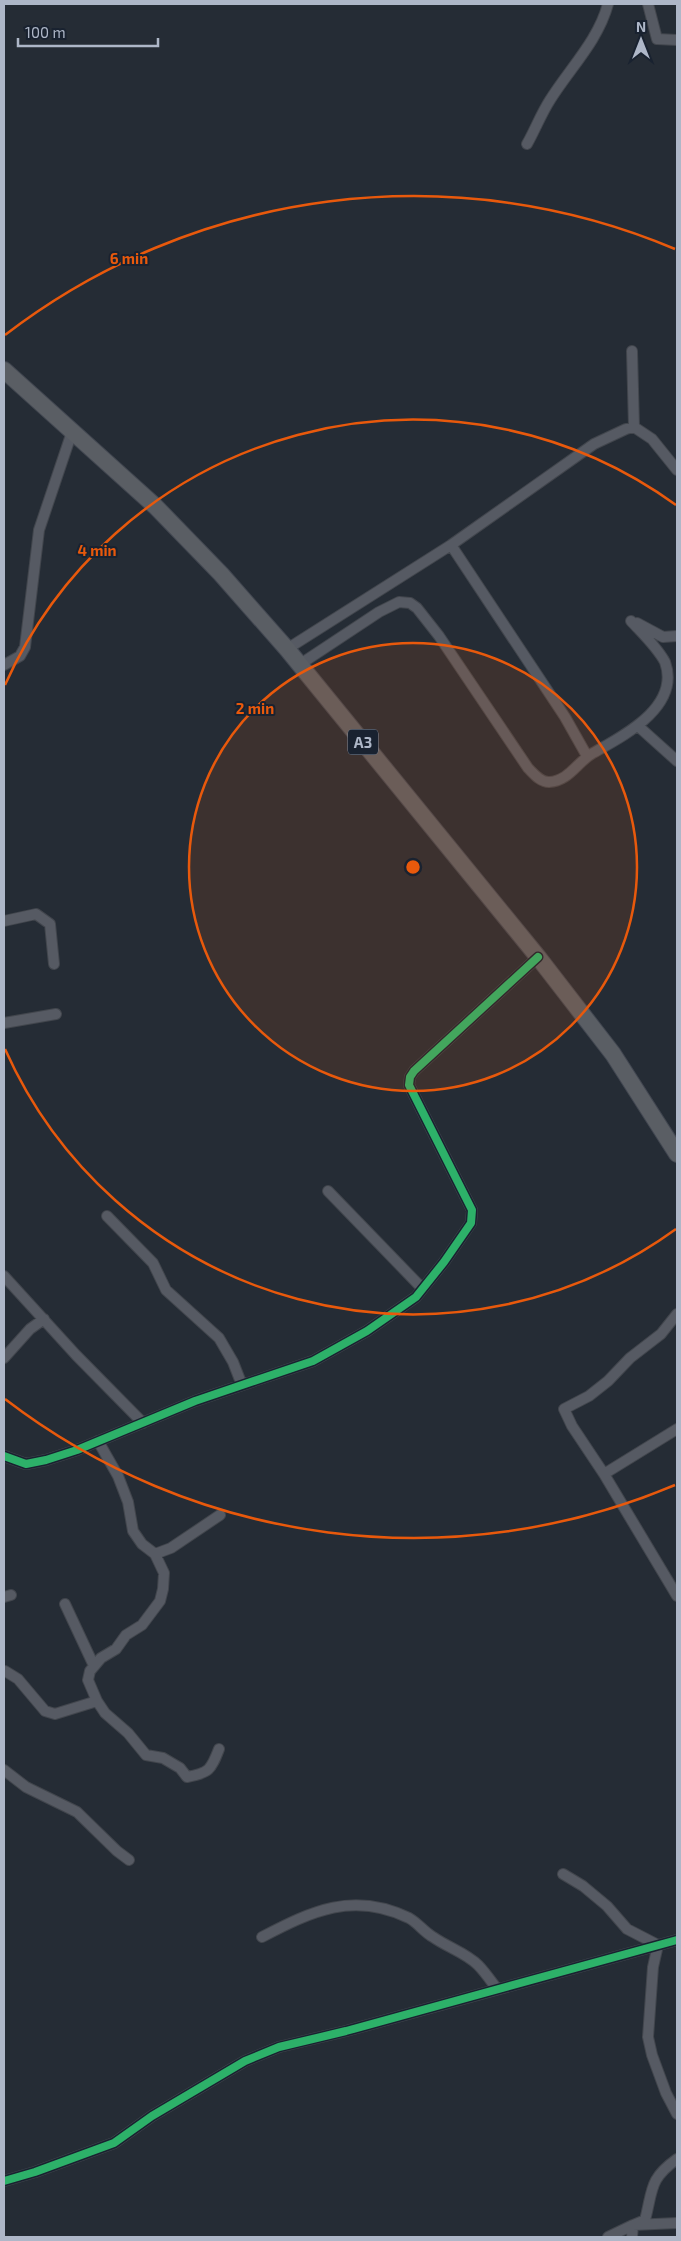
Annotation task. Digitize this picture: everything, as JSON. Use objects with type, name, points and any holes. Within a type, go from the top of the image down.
[{"type":"highway","name":"A3","points":[[4,370],[154,506],[221,574],[287,649],[538,957],[613,1054],[676,1148]]},
{"type":"street","points":[[527,144],[550,100],[568,77],[600,28],[608,4]]},
{"type":"street","points":[[648,4],[656,39],[677,40]]},
{"type":"street","points":[[632,351],[634,427]]},
{"type":"street","points":[[287,649],[451,545],[594,444],[626,429],[634,427],[652,439],[677,470]]},
{"type":"street","points":[[4,664],[20,656],[25,647],[39,530],[72,432]]},
{"type":"street","points":[[451,545],[565,717],[587,756]]},
{"type":"street","points":[[299,665],[379,612],[399,602],[410,603],[417,608],[439,636],[471,686],[534,774],[543,781],[559,780],[566,777],[587,756],[638,726],[660,708],[667,699],[669,671],[665,662],[631,620],[663,637],[677,636]]},
{"type":"street","points":[[638,726],[677,761]]},
{"type":"street","points":[[4,921],[36,914],[50,924],[54,964]]},
{"type":"street","points":[[4,1456],[26,1464],[35,1463],[77,1450],[195,1401],[313,1361],[367,1331],[416,1297],[471,1223],[472,1210],[409,1085],[410,1077],[414,1071],[538,957]]},
{"type":"street","points":[[4,1023],[56,1014]]},
{"type":"street","points":[[328,1192],[418,1284],[424,1287]]},
{"type":"street","points":[[108,1216],[153,1263],[166,1290],[219,1338],[233,1362],[242,1385]]},
{"type":"street","points":[[4,1276],[76,1355],[143,1423]]},
{"type":"street","points":[[677,1314],[661,1334],[630,1358],[608,1381],[589,1396],[564,1408],[572,1426],[604,1474],[677,1596]]},
{"type":"street","points":[[4,1358],[30,1329],[44,1319]]},
{"type":"street","points":[[604,1474],[677,1429]]},
{"type":"street","points":[[98,1441],[118,1476],[128,1502],[133,1531],[142,1544],[154,1554],[164,1573],[160,1601],[142,1625],[126,1635],[116,1648],[101,1658],[94,1666],[88,1680],[97,1701],[105,1713],[128,1733],[146,1755],[163,1758],[180,1768],[187,1777],[203,1774],[212,1768],[219,1749]]},
{"type":"street","points":[[154,1554],[171,1548],[220,1515]]},
{"type":"street","points":[[65,1604],[94,1666]]},
{"type":"street","points":[[5,1671],[18,1679],[45,1712],[56,1714],[97,1701]]},
{"type":"street","points":[[4,1770],[26,1787],[77,1812],[117,1851],[129,1860]]},
{"type":"street","points":[[563,1874],[583,1886],[607,1906],[627,1929],[658,1946]]},
{"type":"street","points":[[262,1937],[323,1909],[362,1904],[387,1910],[411,1919],[432,1937],[478,1965],[497,1989]]},
{"type":"street","points":[[4,2181],[35,2172],[114,2143],[152,2116],[256,2056],[280,2047],[372,2024],[677,1940]]},
{"type":"street","points":[[658,1946],[653,1967],[648,2037],[652,2055],[666,2093],[677,2114]]},
{"type":"street","points":[[608,2237],[645,2220],[652,2184],[660,2173],[677,2159]]},
{"type":"street","points":[[633,2225],[677,2223]]},
{"type":"street","points":[[632,2237],[633,2225]]},
{"type":"cycle path","points":[[4,1456],[26,1464],[46,1460],[77,1450],[195,1401],[313,1361],[367,1331],[416,1297],[444,1262],[471,1223],[472,1210],[409,1085],[410,1077],[414,1071],[538,957]]},
{"type":"cycle path","points":[[4,2181],[35,2172],[114,2143],[152,2116],[245,2061],[279,2047],[346,2031],[677,1940]]}]
